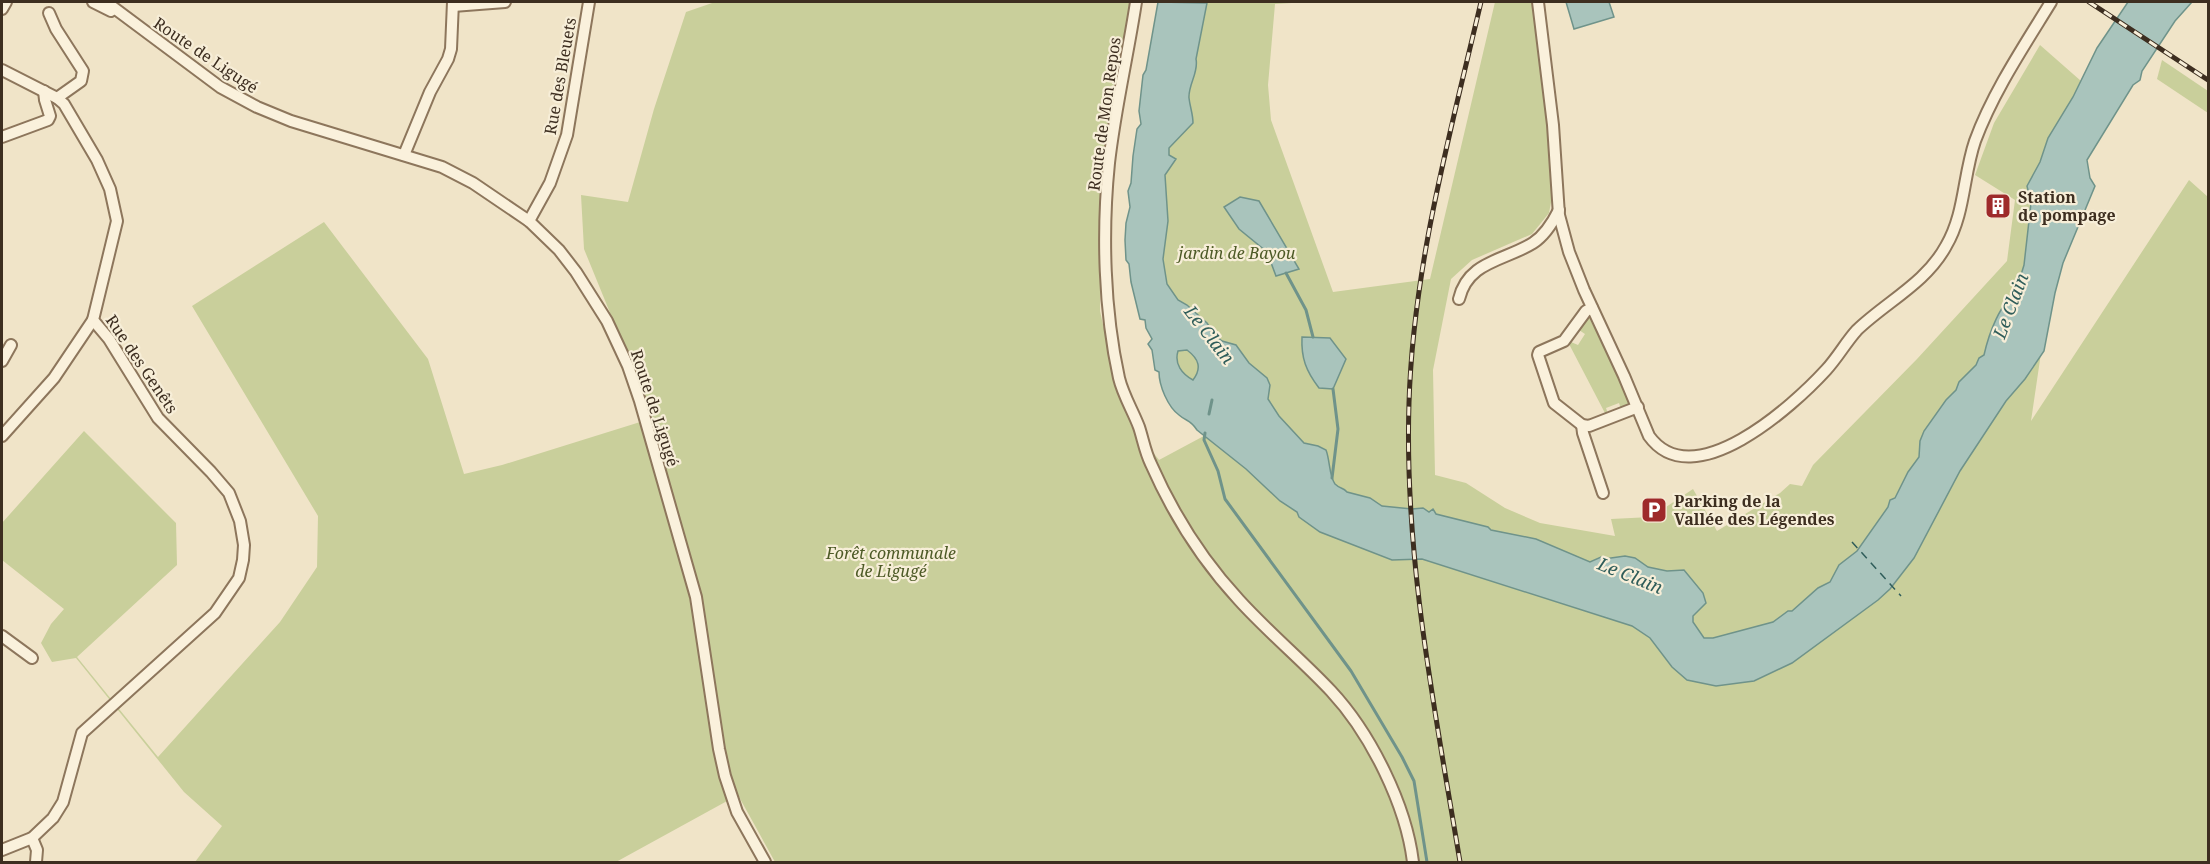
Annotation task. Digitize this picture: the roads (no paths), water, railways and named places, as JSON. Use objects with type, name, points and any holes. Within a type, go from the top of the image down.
[{"type":"street","points":[[2,9],[6,2]]},
{"type":"street","name":"Route de Ligugé","points":[[93,2],[123,16]]},
{"type":"street","name":"Route de Ligugé","points":[[106,2],[220,87],[257,107],[291,121],[442,167],[473,183],[529,221],[559,250],[587,286],[607,321],[628,366],[696,597],[724,776],[737,812],[765,862]]},
{"type":"street","points":[[404,155],[430,92],[448,59],[451,49],[453,4],[505,2]]},
{"type":"street","name":"Rue des Bleuets","points":[[529,221],[550,183],[567,135],[589,2]]},
{"type":"street","name":"Route de Mon Repos","points":[[1136,2],[1110,161],[1105,226],[1106,268],[1119,380],[1150,462],[1185,531],[1238,599],[1332,692],[1349,712],[1366,739],[1399,803],[1407,824],[1413,862]]},
{"type":"street","points":[[1538,2],[1553,124],[1559,210],[1569,252],[1649,436],[1667,453],[1679,457],[1710,455],[1732,445],[1794,401],[1828,368],[1856,332],[1932,267],[1948,244],[1958,219],[1974,144],[1983,121],[1995,96],[2049,5]]},
{"type":"street","points":[[49,13],[56,29],[83,71],[81,81],[57,98]]},
{"type":"street","name":"Rue des Genêts","points":[[2,70],[57,98],[69,111],[97,160],[110,189],[117,221],[93,320],[109,339],[158,418],[229,493],[240,521],[243,545],[243,560],[239,578],[215,613],[82,734],[63,802],[53,818],[32,838],[13,847],[2,849]]},
{"type":"street","points":[[2,137],[48,120],[50,116],[44,91]]},
{"type":"street","points":[[1459,299],[1462,286],[1473,272],[1534,242],[1554,221],[1559,210]]},
{"type":"street","points":[[1592,308],[1586,311],[1564,341],[1539,352],[1554,404],[1582,425],[1589,426],[1638,407]]},
{"type":"street","points":[[2,436],[54,378],[93,320]]},
{"type":"street","points":[[2,361],[11,345]]},
{"type":"street","points":[[1582,425],[1603,493]]},
{"type":"street","points":[[2,636],[32,658]]},
{"type":"street","points":[[32,838],[36,850],[36,862]]},
{"type":"water","name":"Le Clain","points":[[1158,2],[1207,3],[1196,69],[1189,93],[1193,123],[1169,148],[1169,155],[1176,159],[1165,175],[1168,221],[1163,259],[1167,284],[1178,300],[1207,323],[1216,336],[1222,341],[1236,345],[1249,363],[1267,378],[1270,385],[1268,399],[1279,416],[1304,443],[1326,450],[1335,484],[1347,492],[1370,498],[1382,506],[1423,508],[1429,512],[1433,509],[1436,514],[1488,527],[1491,530],[1536,539],[1590,562],[1601,557],[1604,559],[1625,556],[1635,558],[1648,567],[1667,571],[1684,570],[1703,593],[1706,603],[1693,616],[1693,622],[1704,638],[1713,638],[1773,622],[1788,611],[1792,611],[1818,588],[1830,582],[1839,565],[1857,551],[1888,507],[1890,500],[1895,498],[1908,472],[1919,457],[1920,441],[1924,431],[1956,390],[1959,382],[1984,355],[2000,311],[2018,293],[2017,288],[2024,265],[2031,203],[2027,186],[2040,162],[2048,138],[2073,97],[2097,48],[2128,2],[2192,2],[2175,21],[2142,71],[2140,80],[2133,85],[2087,160],[2090,178],[2095,186],[2063,263],[2044,351],[2025,379],[2006,401],[1960,471],[1914,558],[1890,589],[1878,600],[1792,663],[1754,681],[1716,686],[1687,680],[1672,667],[1650,638],[1632,626],[1422,559],[1392,560],[1320,532],[1299,517],[1297,512],[1280,501],[1246,469],[1171,407],[1165,396],[1159,372],[1155,370],[1152,350],[1148,344],[1152,339],[1146,328],[1145,320],[1140,319],[1129,264],[1126,260],[1126,223],[1130,207],[1128,191],[1131,183],[1137,129],[1141,124],[1139,111],[1143,75],[1146,70]],"holes":[[[1187,350],[1198,364],[1198,372],[1193,380],[1182,372],[1177,360],[1178,351]]]},
{"type":"water","points":[[1566,2],[1609,2],[1614,17],[1574,29]]},
{"type":"water","points":[[1240,197],[1259,201],[1299,269],[1276,276],[1267,252],[1239,229],[1224,207]]},
{"type":"water","points":[[1302,337],[1330,338],[1346,359],[1333,389],[1319,388],[1311,376],[1302,351]]},
{"type":"waterway","points":[[1286,273],[1306,310],[1313,337]]},
{"type":"waterway","points":[[1332,478],[1338,429],[1333,389]]},
{"type":"waterway","points":[[1209,414],[1212,400]]},
{"type":"waterway","points":[[1205,433],[1204,440],[1218,471],[1225,499],[1351,671],[1402,757],[1414,781],[1427,862]]},
{"type":"railway","points":[[1460,862],[1423,634],[1416,576],[1411,519],[1409,403],[1412,352],[1425,251],[1481,2]]},
{"type":"railway","points":[[2089,2],[2208,80]]},
{"type":"place","name":"Station de pompage","points":[[1998,206]]},
{"type":"place","name":"Parking de la Vallée des Légendes","points":[[1654,510]]},
{"type":"park label","name":"jardin de Bayou","points":[[1237,253]]},
{"type":"park label","name":"Forêt communale de Ligugé","points":[[891,562]]}]
